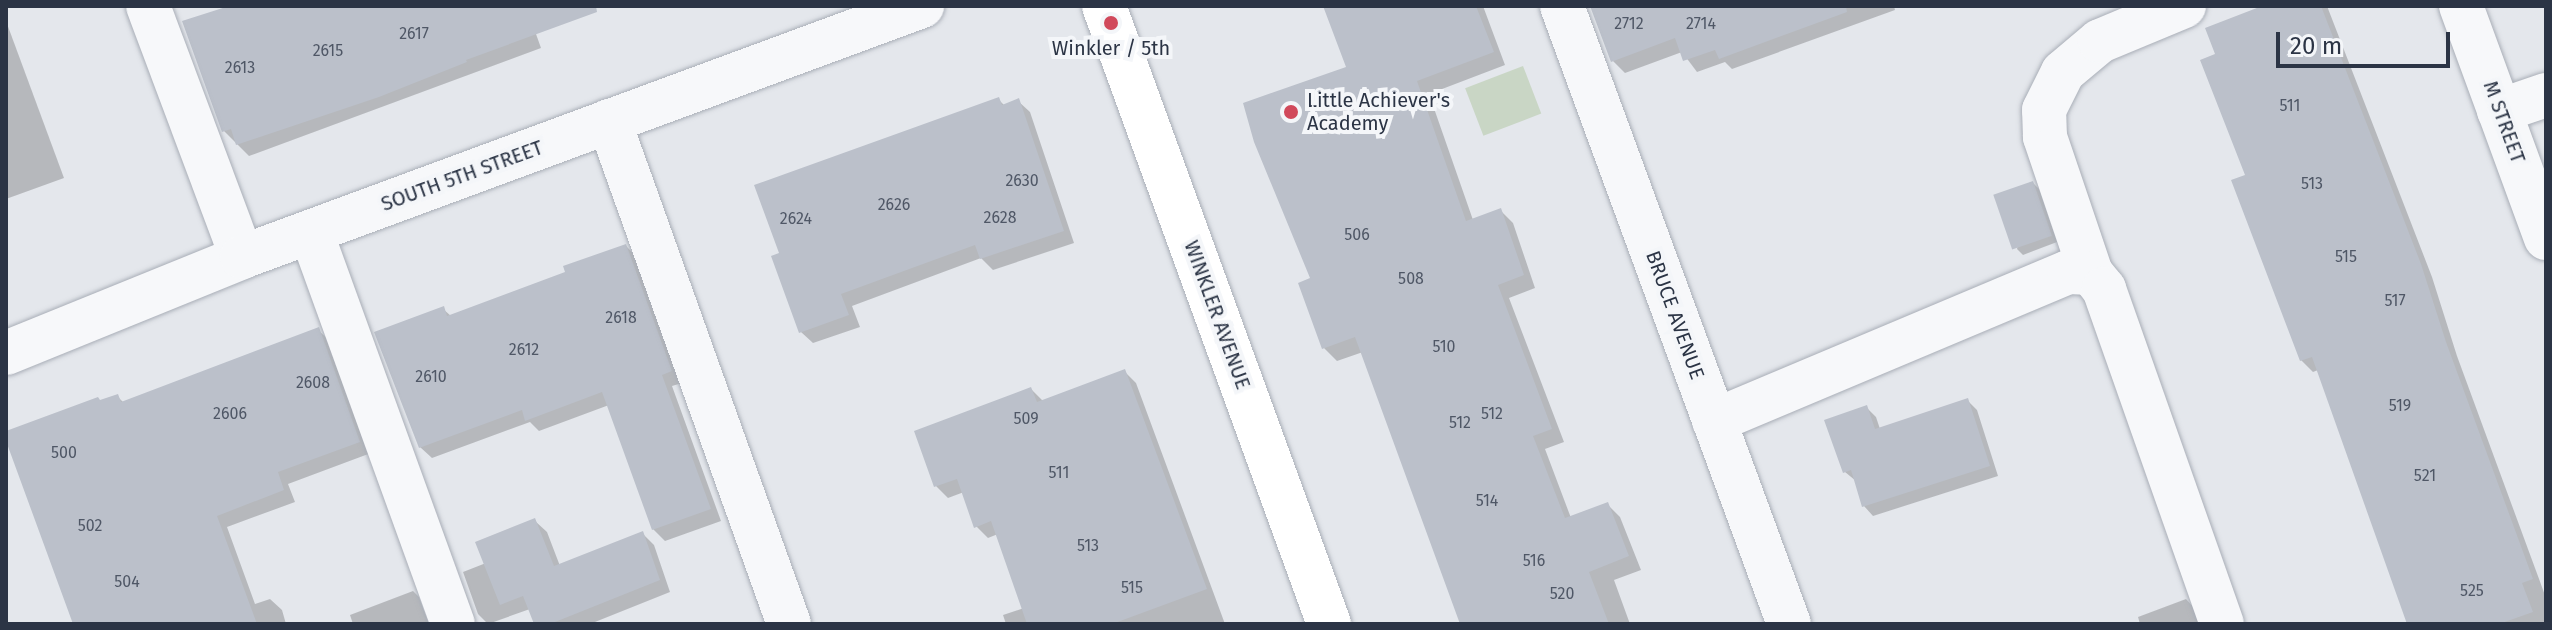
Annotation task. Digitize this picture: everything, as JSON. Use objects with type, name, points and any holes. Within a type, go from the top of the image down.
[{"type":"main road","name":"WINKLER AVENUE","points":[[1104,6],[1329,624]]},
{"type":"street","points":[[148,6],[242,257]]},
{"type":"street","name":"SOUTH 5TH STREET","points":[[6,353],[242,257],[922,6]]},
{"type":"street","name":"BRUCE AVENUE","points":[[1562,6],[1789,624]]},
{"type":"street","points":[[2184,6],[2100,41],[2063,72],[2044,110],[2045,137],[2091,273],[2104,289],[2222,624]]},
{"type":"street","name":"M STREET","points":[[2461,6],[2546,238]]},
{"type":"street","points":[[2499,111],[2546,95]]},
{"type":"street","points":[[609,121],[789,624]]},
{"type":"street","points":[[311,232],[453,624]]},
{"type":"street","points":[[1714,421],[2069,272],[2091,273]]},
{"type":"green space","points":[[1523,66],[1541,114],[1483,136],[1465,88]]},
{"type":"building","points":[[229,6],[596,6],[597,12],[466,60],[379,97],[236,145],[231,129],[222,132],[182,21]]},
{"type":"building","points":[[1323,6],[1476,6],[1494,52],[1417,81],[1466,221],[1501,208],[1524,275],[1498,285],[1552,429],[1533,436],[1565,518],[1608,502],[1629,556],[1589,572],[1609,624],[1460,624],[1355,337],[1322,349],[1298,283],[1310,278],[1254,142],[1243,103],[1346,67]]},
{"type":"building","points":[[1590,6],[1846,6],[1847,12],[1719,59],[1715,50],[1683,61],[1675,38],[1611,62]]},
{"type":"building","points":[[2262,6],[2321,6],[2421,264],[2446,342],[2533,579],[2522,583],[2533,612],[2499,624],[2407,624],[2312,357],[2300,361],[2231,180],[2245,175],[2200,60],[2215,54],[2205,28]]},
{"type":"building","points":[[999,97],[1002,105],[1019,98],[1064,231],[980,259],[975,245],[841,294],[849,315],[799,333],[771,256],[779,253],[754,185]]},
{"type":"building","points":[[2033,181],[2052,236],[2012,250],[1993,195]]},
{"type":"building","points":[[626,244],[672,371],[662,375],[711,509],[652,530],[602,392],[525,421],[522,410],[419,448],[374,332],[444,306],[447,316],[565,272],[563,266]]},
{"type":"building","points":[[319,327],[360,442],[278,472],[284,490],[217,516],[257,624],[73,624],[6,441],[6,431],[98,397],[100,400],[118,394],[121,402]]},
{"type":"building","points":[[1125,369],[1207,589],[1112,624],[1027,624],[991,521],[974,528],[957,479],[934,487],[914,431],[1031,387],[1037,402]]},
{"type":"building","points":[[1968,398],[1990,466],[1862,507],[1851,470],[1843,473],[1824,420],[1867,405],[1875,429]]},
{"type":"building","points":[[535,518],[554,566],[643,531],[660,580],[550,624],[534,624],[523,596],[500,605],[475,542]]},
{"type":"place","name":"Winkler / 5th","points":[[1111,23]]},
{"type":"place","name":"Little Achiever's Academy","points":[[1291,112]]}]
